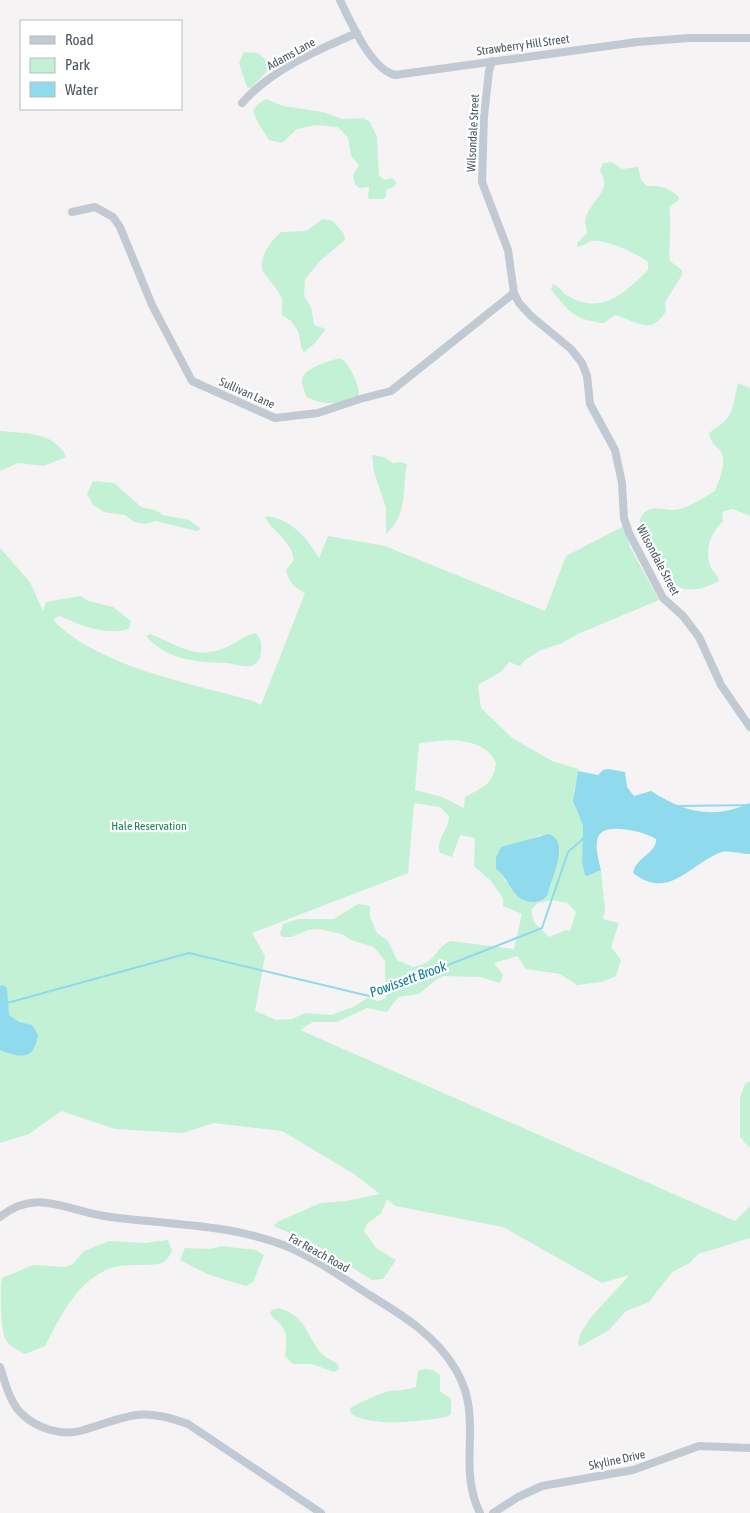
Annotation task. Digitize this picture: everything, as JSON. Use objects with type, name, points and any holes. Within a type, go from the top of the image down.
[{"type":"street","name":"Strawberry Hill Street","points":[[340,0],[357,33],[383,70],[392,74],[637,42],[689,38],[750,38]]},
{"type":"street","name":"Adams Lane","points":[[242,103],[277,73],[357,33]]},
{"type":"street","name":"Wilsondale Street","points":[[492,61],[489,71],[484,116],[482,180],[508,250],[514,293],[530,316],[570,349],[582,363],[587,376],[590,404],[615,450],[622,483],[624,518],[630,533],[663,598],[683,616],[699,637],[721,686],[750,727]]},
{"type":"street","name":"Sullivan Lane","points":[[72,212],[95,207],[114,218],[127,242],[152,304],[192,381],[275,418],[318,413],[360,399],[390,392],[514,293]]},
{"type":"street","name":"Far Reach Road","points":[[0,1217],[10,1210],[40,1201],[105,1216],[231,1231],[286,1246],[316,1262],[414,1324],[433,1339],[456,1370],[465,1387],[469,1405],[470,1484],[474,1502],[480,1513]]},
{"type":"street","points":[[0,1367],[12,1399],[22,1415],[48,1430],[64,1434],[78,1432],[135,1415],[169,1417],[188,1424],[320,1513]]},
{"type":"street","name":"Skyline Drive","points":[[493,1513],[518,1497],[542,1486],[634,1470],[699,1446],[750,1448]]},
{"type":"green space","points":[[244,52],[258,53],[268,62],[267,71],[251,88],[247,87],[239,63]]},
{"type":"green space","points":[[266,99],[283,106],[323,112],[342,119],[363,118],[370,122],[377,137],[379,176],[385,180],[392,178],[397,183],[394,187],[386,190],[386,197],[370,199],[368,197],[369,187],[359,188],[355,184],[353,176],[359,165],[351,156],[348,138],[338,127],[316,125],[297,129],[282,143],[269,140],[256,119],[253,110]]},
{"type":"green space","points":[[612,162],[622,169],[638,167],[641,180],[647,186],[664,188],[679,197],[679,200],[669,207],[670,261],[681,269],[682,275],[665,302],[666,311],[660,319],[649,325],[643,325],[615,315],[604,323],[586,320],[573,314],[562,304],[551,289],[553,284],[566,295],[580,302],[602,302],[613,299],[622,293],[648,270],[648,262],[644,259],[613,244],[592,241],[577,247],[577,243],[587,233],[585,221],[587,214],[604,185],[604,178],[600,171],[603,163]]},
{"type":"green space","points":[[323,219],[333,221],[344,234],[345,240],[320,261],[305,279],[304,296],[311,307],[314,325],[326,329],[315,343],[304,352],[298,331],[291,321],[282,315],[281,296],[264,273],[262,262],[269,246],[281,232],[306,231]]},
{"type":"green space","points":[[341,358],[353,375],[359,395],[346,401],[332,403],[319,402],[306,396],[302,382],[307,372],[318,365]]},
{"type":"green space","points":[[738,383],[750,388],[750,516],[733,509],[724,511],[722,514],[723,522],[712,536],[708,549],[711,568],[719,581],[700,588],[684,589],[671,580],[661,557],[642,532],[640,519],[644,513],[651,509],[673,510],[689,506],[715,491],[722,472],[723,456],[712,442],[709,433],[724,422],[731,412]]},
{"type":"green space","points":[[0,431],[38,435],[47,438],[61,449],[66,457],[44,466],[18,463],[0,471]]},
{"type":"green space","points":[[372,455],[384,457],[393,463],[407,464],[401,510],[393,526],[386,534],[386,508],[374,472]]},
{"type":"green space","points":[[93,481],[114,483],[141,507],[155,510],[163,515],[189,520],[201,529],[196,531],[156,521],[144,524],[134,522],[125,515],[104,512],[93,505],[87,494]]},
{"type":"green space","name":"Hale Reservation","points":[[265,517],[277,518],[292,526],[304,537],[319,558],[328,536],[385,546],[545,611],[566,556],[624,526],[630,547],[659,600],[578,634],[560,644],[541,650],[525,660],[520,666],[509,662],[501,672],[478,686],[481,708],[512,738],[552,761],[579,769],[574,791],[575,807],[583,826],[582,862],[587,876],[601,870],[605,910],[603,919],[619,923],[611,947],[621,960],[616,976],[602,982],[577,985],[560,974],[526,969],[517,956],[494,963],[503,975],[500,983],[480,977],[443,976],[419,994],[398,997],[387,1012],[367,1008],[337,1022],[313,1022],[300,1030],[735,1221],[750,1206],[750,1238],[698,1254],[690,1263],[672,1272],[649,1302],[626,1311],[609,1330],[579,1347],[582,1330],[629,1275],[602,1283],[503,1227],[395,1206],[387,1199],[381,1213],[367,1224],[364,1231],[376,1248],[396,1260],[383,1279],[372,1280],[306,1239],[275,1227],[274,1225],[279,1221],[321,1203],[346,1201],[380,1194],[354,1174],[282,1131],[214,1123],[183,1133],[115,1129],[61,1111],[29,1134],[0,1143],[0,548],[30,582],[43,611],[46,602],[80,596],[89,601],[113,607],[131,621],[129,629],[110,631],[93,629],[59,616],[53,620],[72,636],[94,650],[145,671],[250,700],[261,705],[305,593],[292,584],[286,570],[294,560],[292,553],[286,542]],"holes":[[[448,740],[463,741],[483,748],[496,763],[493,776],[486,785],[465,797],[464,808],[442,797],[415,790],[419,743]],[[414,803],[440,807],[449,816],[447,826],[439,843],[440,853],[452,857],[460,835],[475,838],[474,866],[491,881],[503,898],[503,906],[522,914],[514,949],[450,941],[440,948],[427,963],[413,967],[397,960],[388,941],[377,933],[370,917],[370,906],[358,904],[334,919],[298,919],[283,924],[280,934],[283,937],[291,937],[308,930],[318,929],[342,934],[351,940],[374,947],[385,961],[386,998],[378,1001],[368,998],[353,1007],[331,1015],[305,1013],[292,1019],[276,1020],[255,1011],[265,956],[252,933],[408,873]],[[541,835],[560,849],[548,894],[505,881],[502,873],[496,869],[497,853]],[[553,900],[567,903],[576,912],[570,931],[566,930],[549,937],[534,922],[531,910],[538,903]]]},
{"type":"green space","points":[[255,633],[261,641],[261,655],[257,663],[249,666],[182,658],[163,650],[146,636],[150,634],[187,650],[206,652],[227,647]]},
{"type":"green space","points":[[750,1081],[750,1148],[740,1137],[740,1098],[745,1084]]},
{"type":"green space","points":[[168,1240],[172,1251],[162,1263],[118,1266],[93,1277],[69,1304],[45,1346],[25,1354],[6,1340],[2,1318],[2,1278],[33,1265],[66,1267],[73,1264],[84,1251],[109,1241],[144,1243]]},
{"type":"green space","points":[[221,1246],[256,1250],[264,1255],[253,1282],[246,1286],[207,1274],[180,1260],[185,1248],[210,1249]]},
{"type":"green space","points":[[279,1308],[301,1321],[321,1353],[338,1364],[339,1369],[334,1372],[312,1364],[293,1364],[285,1356],[286,1339],[284,1328],[270,1313],[272,1310]]},
{"type":"green space","points":[[424,1369],[433,1370],[440,1375],[440,1391],[451,1399],[451,1414],[447,1417],[411,1422],[385,1422],[373,1421],[351,1414],[350,1408],[372,1397],[390,1391],[416,1387],[418,1371]]},
{"type":"water","points":[[603,770],[625,772],[627,787],[634,796],[651,791],[687,809],[711,812],[723,811],[750,803],[750,854],[719,853],[677,878],[657,883],[645,880],[633,873],[638,863],[653,848],[656,839],[637,832],[613,829],[602,832],[597,840],[601,870],[587,876],[585,875],[582,862],[583,826],[573,801],[578,771],[598,775]]},
{"type":"water","points":[[549,834],[559,844],[559,852],[548,894],[535,902],[521,899],[496,869],[496,857],[501,847]]},
{"type":"water","points":[[3,985],[7,988],[9,1015],[19,1022],[32,1025],[38,1035],[33,1049],[25,1055],[14,1055],[0,1050],[0,986]]},
{"type":"waterway","name":"Powissett Brook","points":[[679,806],[750,805]]},
{"type":"waterway","name":"Powissett Brook","points":[[7,1003],[189,953],[369,996],[542,928],[568,852],[585,837]]}]
